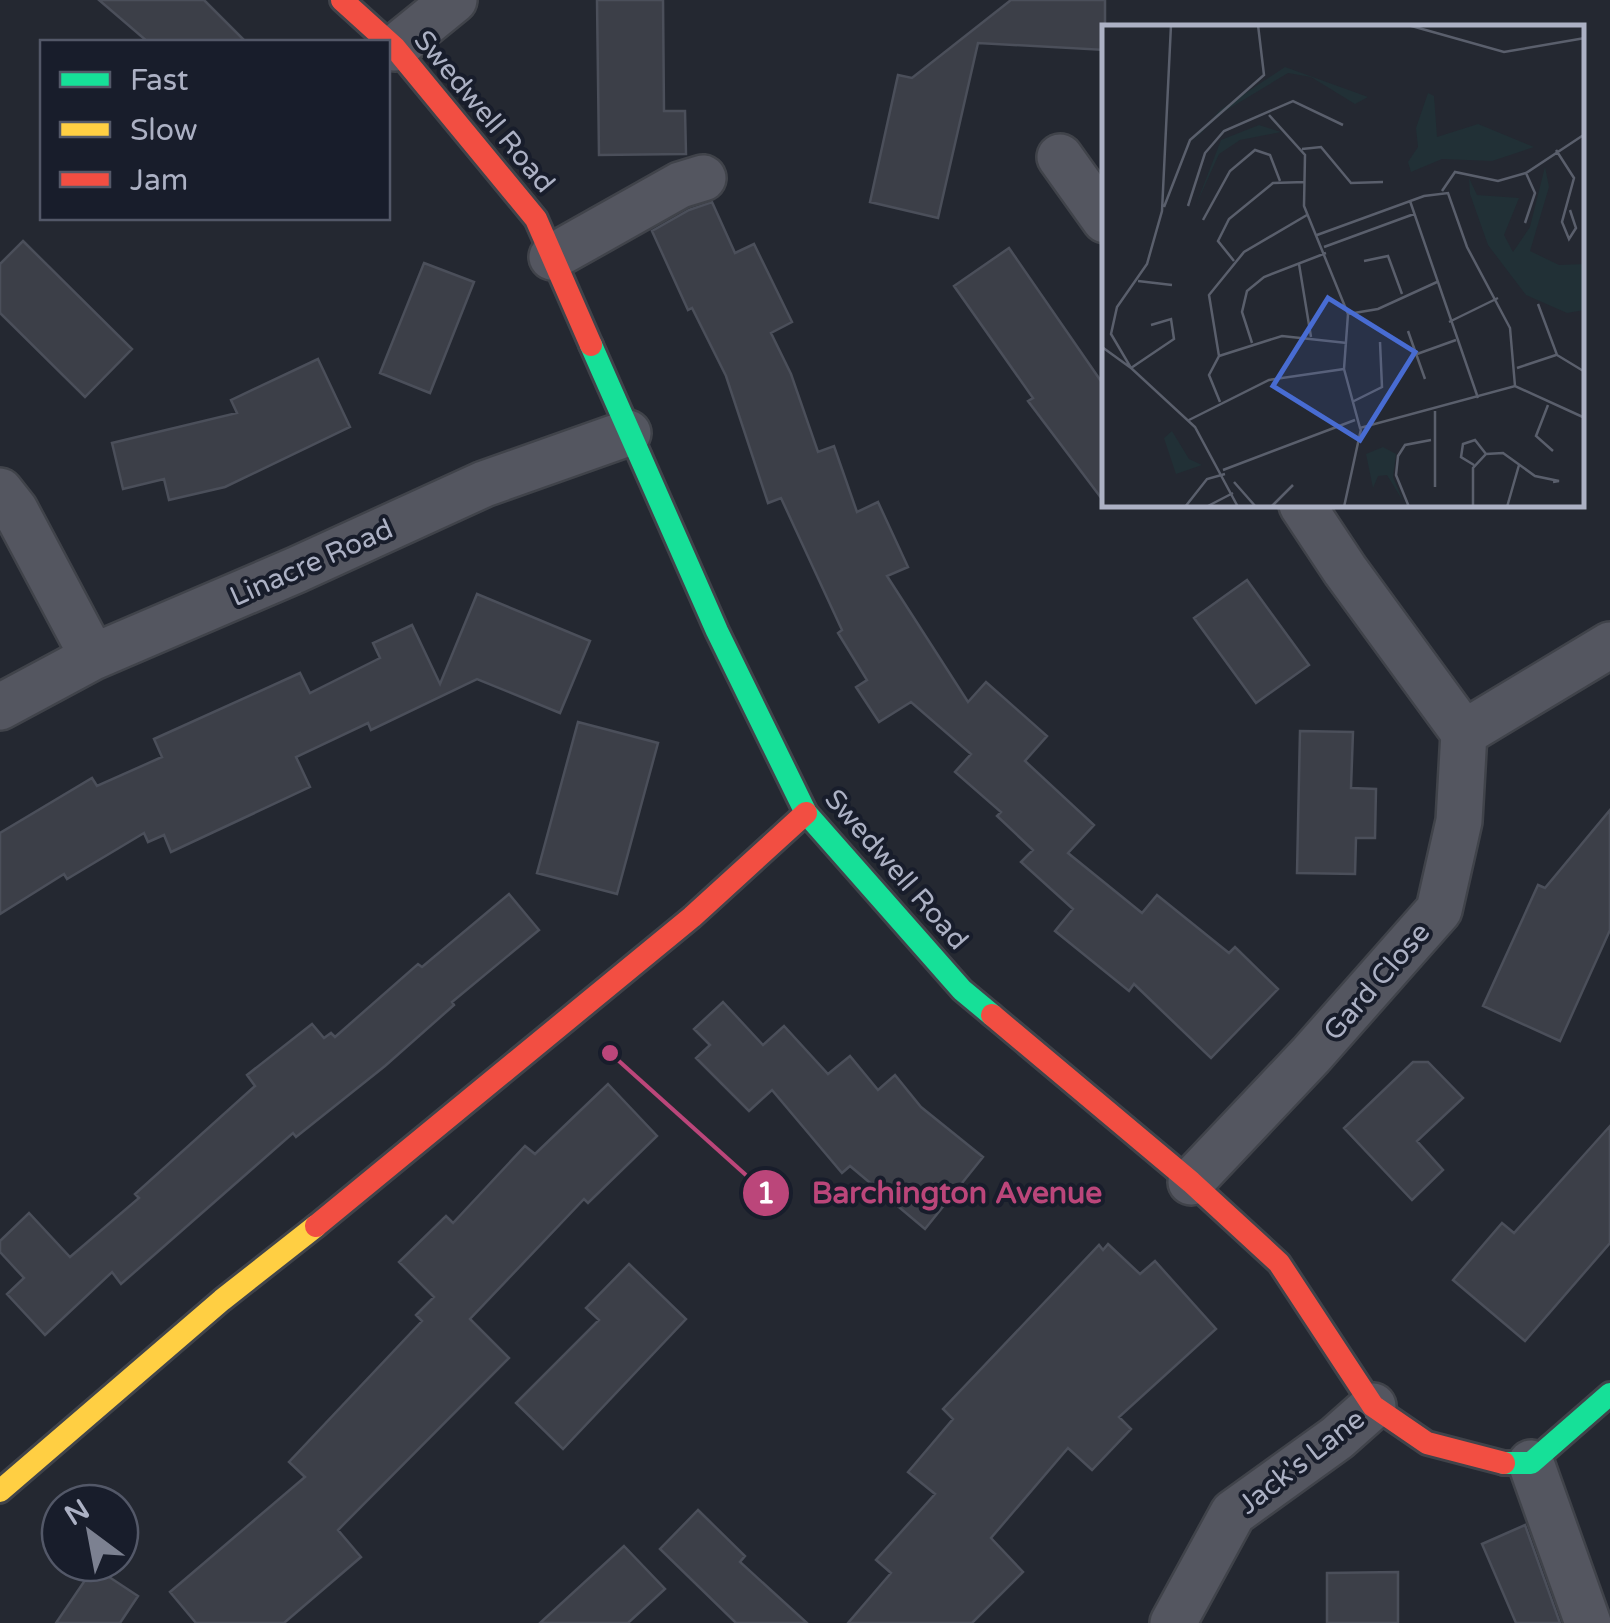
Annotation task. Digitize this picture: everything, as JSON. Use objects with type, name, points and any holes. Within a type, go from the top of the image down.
[{"type":"street","name":"Swedwell Road","points":[[342,0],[386,40]]},
{"type":"street","points":[[395,48],[454,0]]},
{"type":"street","name":"Swedwell Road","points":[[390,43],[536,219],[717,631],[806,812],[962,990],[1191,1182],[1278,1263],[1372,1406],[1427,1442],[1516,1463]]},
{"type":"street","points":[[1060,157],[1102,216]]},
{"type":"street","points":[[552,257],[680,186],[703,178]]},
{"type":"street","name":"Linacre Road","points":[[0,707],[93,657],[484,484],[628,434]]},
{"type":"street","points":[[0,490],[15,510],[93,657]]},
{"type":"street","points":[[1304,508],[1464,733],[1610,645]]},
{"type":"street","name":"Gard Close","points":[[1191,1182],[1311,1055],[1438,910],[1459,821],[1464,733]]},
{"type":"street","points":[[0,1491],[222,1300],[692,917],[806,812]]},
{"type":"street","points":[[1588,1623],[1516,1463],[1610,1394]]},
{"type":"street","name":"Jack's Lane","points":[[1173,1623],[1233,1512],[1338,1438],[1372,1406]]},
{"type":"building","points":[[99,0],[204,0],[244,40],[146,40]]},
{"type":"building","points":[[597,0],[663,0],[664,111],[685,111],[686,154],[599,155]]},
{"type":"building","points":[[1011,0],[1105,0],[1102,50],[978,43],[938,218],[870,202],[898,75],[912,78]]},
{"type":"building","points":[[712,202],[735,253],[754,244],[792,322],[771,333],[791,374],[818,452],[834,446],[857,512],[878,502],[908,567],[887,576],[968,702],[986,682],[1047,736],[1025,761],[1094,825],[1068,853],[1142,913],[1157,895],[1229,953],[1235,947],[1278,989],[1211,1058],[1134,984],[1129,991],[1055,931],[1073,909],[1021,862],[1033,850],[997,816],[1001,812],[955,772],[971,754],[911,702],[879,722],[856,687],[867,680],[838,633],[842,630],[781,498],[768,503],[726,376],[692,308],[688,310],[652,231]]},
{"type":"building","points":[[23,241],[132,349],[85,397],[0,313],[0,264]]},
{"type":"building","points":[[1009,248],[1102,383],[1102,499],[1028,401],[1033,398],[954,286]]},
{"type":"building","points":[[424,263],[474,282],[430,393],[380,373]]},
{"type":"building","points":[[318,359],[350,427],[225,487],[169,500],[164,479],[123,489],[112,443],[237,413],[231,400]]},
{"type":"building","points":[[1247,580],[1309,665],[1256,703],[1194,618]]},
{"type":"building","points":[[477,594],[590,641],[560,713],[477,679],[371,730],[368,723],[296,757],[310,787],[171,852],[164,835],[148,842],[144,833],[67,879],[64,874],[0,914],[0,833],[92,778],[97,786],[162,757],[154,739],[300,673],[310,693],[380,658],[373,643],[412,625],[440,684]]},
{"type":"building","points":[[578,722],[658,743],[617,894],[537,873]]},
{"type":"building","points":[[1300,731],[1353,732],[1351,788],[1376,789],[1375,838],[1356,838],[1355,874],[1297,873]]},
{"type":"building","points":[[1610,810],[1610,930],[1560,1041],[1483,1006],[1538,885],[1545,888]]},
{"type":"building","points":[[509,894],[539,930],[452,1002],[454,1005],[385,1066],[296,1137],[293,1133],[121,1284],[112,1272],[45,1335],[7,1294],[24,1278],[0,1252],[0,1241],[29,1213],[70,1257],[139,1198],[135,1194],[255,1086],[247,1075],[312,1024],[324,1038],[331,1033],[335,1037],[418,964],[422,967]]},
{"type":"building","points":[[723,1002],[763,1045],[784,1026],[828,1074],[850,1056],[878,1090],[895,1075],[921,1107],[983,1157],[925,1229],[850,1166],[842,1173],[772,1090],[749,1111],[696,1058],[710,1045],[694,1029]]},
{"type":"building","points":[[1413,1062],[1428,1062],[1463,1098],[1417,1141],[1443,1170],[1412,1200],[1344,1128]]},
{"type":"building","points":[[608,1084],[657,1136],[588,1203],[584,1199],[470,1319],[509,1358],[338,1530],[361,1557],[284,1623],[196,1623],[170,1592],[305,1477],[289,1462],[422,1321],[416,1315],[434,1297],[399,1262],[446,1216],[453,1223],[525,1146],[535,1154]]},
{"type":"building","points":[[1610,1126],[1610,1243],[1525,1341],[1453,1280],[1502,1223],[1514,1233]]},
{"type":"building","points":[[1108,1244],[1140,1274],[1155,1261],[1216,1329],[1119,1417],[1131,1429],[1092,1470],[1068,1448],[991,1538],[1023,1572],[972,1623],[848,1623],[891,1573],[876,1560],[935,1494],[908,1472],[953,1419],[943,1409],[1099,1245],[1103,1250]]},
{"type":"building","points":[[629,1264],[686,1319],[563,1449],[516,1403],[599,1320],[586,1308]]},
{"type":"building","points":[[698,1510],[745,1556],[740,1562],[807,1623],[736,1623],[660,1549]]},
{"type":"building","points":[[1525,1525],[1560,1623],[1516,1623],[1482,1544]]},
{"type":"building","points":[[624,1546],[665,1589],[628,1623],[540,1623]]},
{"type":"building","points":[[1398,1572],[1398,1623],[1327,1623],[1327,1573]]},
{"type":"building","points":[[83,1583],[118,1583],[138,1596],[120,1623],[56,1623]]},
{"type":"traffic: fast","points":[[591,345],[717,631],[806,813],[962,990],[992,1015]]},
{"type":"traffic: fast","points":[[1504,1463],[1531,1463],[1610,1394]]},
{"type":"traffic: slow","points":[[0,1491],[222,1300],[316,1226]]},
{"type":"traffic: jam","points":[[342,0],[386,40]]},
{"type":"traffic: jam","points":[[390,43],[536,219],[591,345]]},
{"type":"traffic: jam","points":[[316,1226],[692,917],[806,813]]},
{"type":"traffic: jam","points":[[992,1015],[1191,1182],[1279,1263],[1373,1406],[1427,1443],[1504,1463]]},
{"type":"place","name":"Barchington Avenue","points":[[610,1053]]}]
